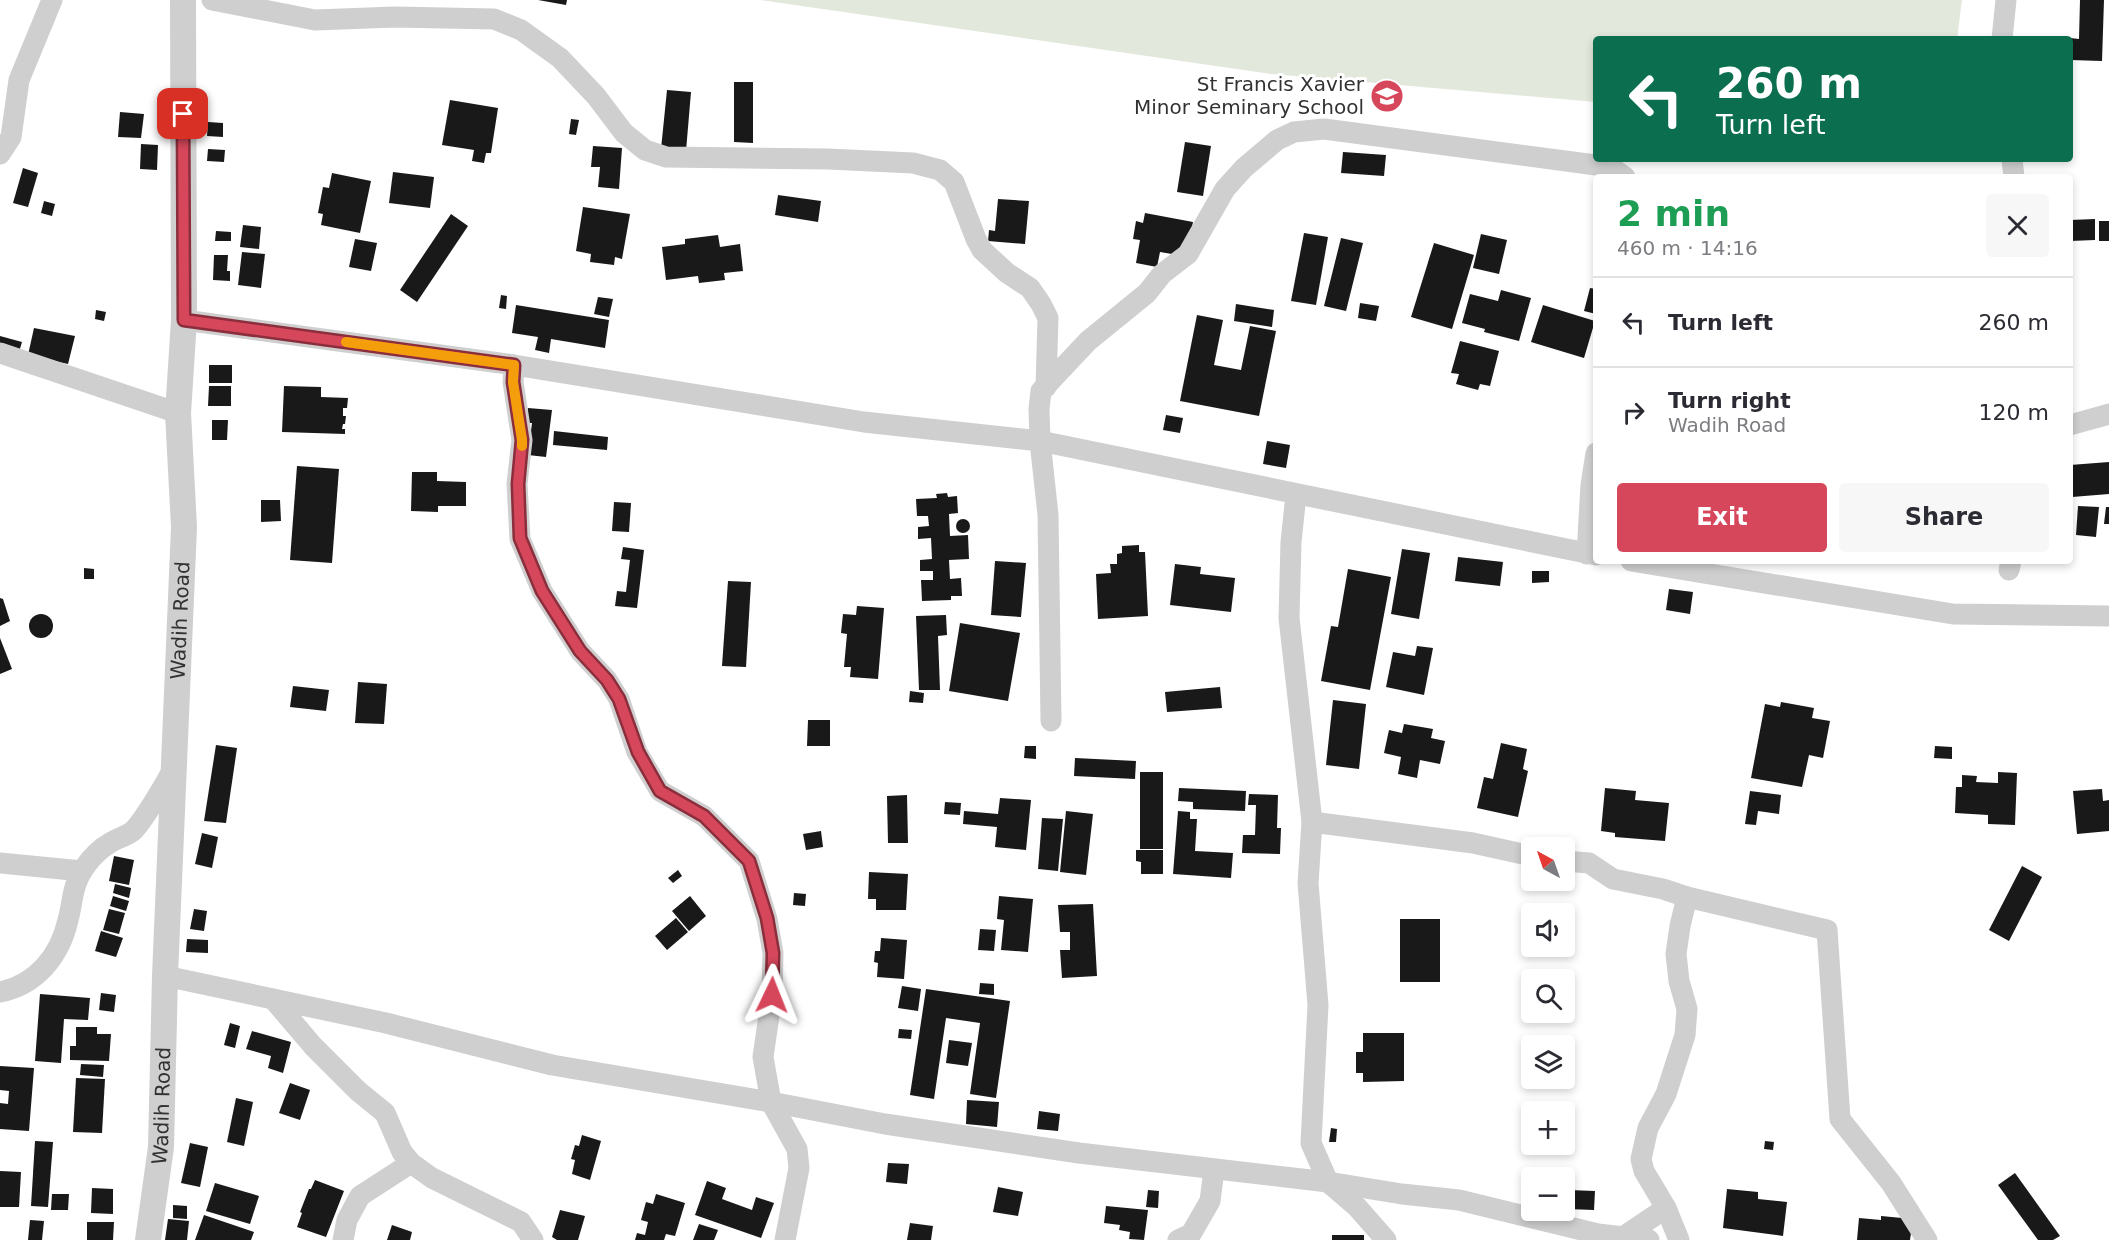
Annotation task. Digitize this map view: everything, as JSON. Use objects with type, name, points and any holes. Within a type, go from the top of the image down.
[{"type":"street","points":[[0,154],[12,136],[19,80],[52,0]]},
{"type":"street","name":"Wadih Road","points":[[148,1240],[161,1147],[165,976],[184,527],[178,413],[184,320],[183,0]]},
{"type":"street","points":[[212,0],[315,20],[395,17],[494,19],[521,30],[560,58],[596,96],[624,133],[645,150],[666,157],[913,163],[940,170],[954,182],[982,250],[1007,273],[1030,288],[1048,318],[1046,387]]},
{"type":"street","points":[[2002,36],[2006,0]]},
{"type":"street","points":[[1051,721],[1048,516],[1038,409],[1041,392],[1088,341],[1147,293],[1161,274],[1188,254],[1225,189],[1244,168],[1277,140],[1294,132],[1324,129],[1611,167],[1621,174]]},
{"type":"street","points":[[184,320],[514,365],[864,422],[1040,441],[1591,555],[1593,473]]},
{"type":"street","points":[[0,353],[178,413]]},
{"type":"street","points":[[514,365],[513,382],[522,440],[518,484],[520,538],[542,591],[580,651],[607,680],[619,699],[638,752],[660,791],[704,816],[749,861],[767,918],[773,953],[772,995],[763,1057],[771,1102],[797,1149],[800,1168],[785,1240]]},
{"type":"street","points":[[2073,424],[2109,414]]},
{"type":"street","points":[[1296,495],[1291,542],[1289,618],[1312,822],[1308,883],[1318,1005],[1311,1143],[1328,1182],[1357,1208],[1386,1240]]},
{"type":"street","points":[[1649,564],[1953,614],[2109,616]]},
{"type":"street","points":[[0,992],[16,989],[38,975],[61,943],[68,921],[73,888],[82,871],[96,853],[108,843],[133,832],[174,768]]},
{"type":"street","points":[[1312,822],[1473,843],[1521,854]]},
{"type":"street","points":[[1575,862],[1589,864],[1613,879],[1827,930],[1840,1119],[1892,1183],[1927,1240]]},
{"type":"street","points":[[0,863],[82,871]]},
{"type":"street","points":[[1679,1240],[1666,1208],[1644,1171],[1641,1159],[1647,1128],[1666,1094],[1685,1035],[1687,1009],[1679,981],[1676,954],[1687,897]]},
{"type":"street","points":[[165,976],[386,1023],[552,1065],[885,1124],[1079,1153],[1459,1200],[1598,1234],[1649,1240]]},
{"type":"street","points":[[273,999],[313,1046],[358,1091],[385,1113],[402,1152],[411,1163],[432,1178],[521,1222],[533,1240]]},
{"type":"street","points":[[343,1240],[347,1220],[360,1196],[411,1163]]},
{"type":"street","points":[[1178,1240],[1191,1234],[1210,1201],[1214,1170]]},
{"type":"street","points":[[1623,1238],[1666,1208]]},
{"type":"shaded area","name":"St Francis Xavier Minor Seminary School","points":[[760,0],[1962,0],[1957,36],[1593,36],[1593,102],[1271,74]]},
{"type":"building","points":[[538,0],[567,0],[566,5]]},
{"type":"building","points":[[2080,0],[2104,0],[2102,61],[2073,60],[2073,38],[2079,39]]},
{"type":"building","points":[[734,82],[753,82],[753,143],[734,142]]},
{"type":"building","points":[[667,90],[691,92],[686,151],[661,149]]},
{"type":"building","points":[[450,100],[498,108],[491,153],[486,153],[484,163],[472,161],[474,150],[442,145]]},
{"type":"building","points":[[120,112],[144,114],[141,138],[118,137]]},
{"type":"building","points":[[571,119],[579,120],[576,135],[569,134]]},
{"type":"building","points":[[208,122],[223,123],[223,137],[207,136]]},
{"type":"building","points":[[1185,142],[1211,146],[1203,196],[1177,192]]},
{"type":"building","points":[[141,144],[158,145],[157,170],[140,169]]},
{"type":"building","points":[[593,146],[622,148],[619,189],[598,187],[600,167],[591,167]]},
{"type":"building","points":[[208,149],[225,150],[224,162],[207,161]]},
{"type":"building","points":[[1343,152],[1386,155],[1384,176],[1341,173]]},
{"type":"building","points":[[23,168],[38,173],[28,207],[13,203]]},
{"type":"building","points":[[393,172],[434,177],[430,208],[389,203]]},
{"type":"building","points":[[332,173],[371,181],[360,233],[321,225],[323,214],[318,213],[323,187],[329,188]]},
{"type":"building","points":[[778,195],[821,201],[818,222],[775,215]]},
{"type":"building","points":[[998,199],[1029,201],[1025,244],[988,241],[989,230],[995,231]]},
{"type":"building","points":[[44,201],[55,204],[52,216],[41,213]]},
{"type":"building","points":[[583,207],[630,214],[622,259],[615,257],[614,265],[590,262],[591,254],[576,251]]},
{"type":"building","points":[[1145,213],[1193,222],[1187,252],[1178,255],[1160,252],[1157,267],[1136,263],[1140,240],[1133,239],[1136,221],[1143,223]]},
{"type":"building","points":[[451,214],[468,226],[417,302],[400,290]]},
{"type":"building","points":[[2095,219],[2095,240],[2073,241],[2073,220]]},
{"type":"building","points":[[2099,221],[2109,221],[2109,241],[2099,241]]},
{"type":"building","points":[[243,225],[261,227],[259,249],[240,247]]},
{"type":"building","points":[[216,231],[231,232],[231,241],[215,241]]},
{"type":"building","points":[[1304,233],[1328,237],[1316,305],[1291,301]]},
{"type":"building","points":[[1481,234],[1507,240],[1499,274],[1473,268]]},
{"type":"building","points":[[718,235],[720,247],[740,244],[743,271],[724,273],[725,280],[699,283],[698,276],[666,280],[662,247],[685,244],[685,239]]},
{"type":"building","points":[[1341,238],[1363,243],[1346,311],[1324,306]]},
{"type":"building","points":[[355,239],[377,243],[371,271],[349,267]]},
{"type":"building","points":[[1434,243],[1474,255],[1452,329],[1411,317]]},
{"type":"building","points":[[242,252],[265,254],[261,288],[238,285]]},
{"type":"building","points":[[214,255],[228,255],[227,271],[230,271],[230,281],[213,280]]},
{"type":"building","points":[[1590,288],[1593,288],[1593,313],[1584,311]]},
{"type":"building","points":[[1501,290],[1531,298],[1519,341],[1484,332],[1485,329],[1462,323],[1470,294],[1498,301]]},
{"type":"building","points":[[501,295],[507,296],[506,309],[499,308]]},
{"type":"building","points":[[598,297],[613,299],[609,317],[594,314]]},
{"type":"building","points":[[1360,303],[1379,306],[1376,321],[1358,318]]},
{"type":"building","points":[[1236,304],[1274,310],[1272,327],[1234,321]]},
{"type":"building","points":[[516,305],[609,320],[605,348],[551,339],[549,353],[535,350],[538,337],[512,333]]},
{"type":"building","points":[[1543,305],[1593,320],[1584,358],[1531,342]]},
{"type":"building","points":[[96,310],[106,312],[104,321],[95,319]]},
{"type":"building","points":[[1197,315],[1223,320],[1214,365],[1241,370],[1250,326],[1276,331],[1259,416],[1180,401]]},
{"type":"building","points":[[34,328],[75,336],[68,364],[28,355]]},
{"type":"building","points":[[0,336],[22,342],[19,352],[0,346]]},
{"type":"building","points":[[1460,341],[1499,351],[1490,386],[1480,384],[1478,390],[1456,384],[1459,374],[1451,373]]},
{"type":"building","points":[[209,365],[232,365],[232,383],[209,383]]},
{"type":"building","points":[[209,386],[231,386],[231,406],[208,406]]},
{"type":"building","points":[[284,386],[321,387],[321,397],[348,398],[347,408],[343,408],[343,416],[346,416],[342,429],[345,429],[345,434],[282,432]]},
{"type":"building","points":[[528,408],[552,410],[546,457],[528,455],[532,423],[526,423]]},
{"type":"building","points":[[1166,415],[1183,418],[1180,433],[1163,430]]},
{"type":"building","points":[[212,420],[228,420],[227,440],[212,440]]},
{"type":"building","points":[[554,431],[608,437],[607,450],[553,445]]},
{"type":"building","points":[[1267,441],[1290,445],[1286,468],[1263,464]]},
{"type":"building","points":[[2109,462],[2109,494],[2073,497],[2073,465]]},
{"type":"building","points":[[297,466],[339,469],[332,563],[290,560]]},
{"type":"building","points":[[412,472],[437,472],[437,481],[466,482],[466,506],[438,506],[438,512],[411,511]]},
{"type":"building","points":[[947,493],[948,497],[957,496],[958,513],[949,514],[950,536],[968,535],[969,559],[949,560],[950,579],[961,578],[962,596],[951,596],[951,600],[922,601],[921,580],[933,580],[933,571],[920,571],[920,560],[932,559],[931,538],[918,539],[918,527],[929,526],[928,516],[917,516],[916,499],[937,498],[936,494]]},
{"type":"building","points":[[261,500],[280,500],[281,521],[261,522]]},
{"type":"building","points":[[614,502],[631,503],[629,532],[612,531]]},
{"type":"building","points":[[2078,506],[2099,507],[2096,537],[2076,535]]},
{"type":"building","points":[[2106,507],[2109,507],[2109,524],[2104,524]]},
{"type":"building","points":[[963,519],[968,521],[970,526],[968,531],[963,533],[958,531],[956,526],[958,521]]},
{"type":"building","points":[[1139,545],[1139,552],[1145,552],[1148,616],[1098,619],[1096,574],[1111,573],[1110,564],[1117,564],[1117,554],[1122,553],[1122,546]]},
{"type":"building","points":[[623,547],[644,550],[637,608],[615,606],[617,591],[626,592],[630,560],[621,559]]},
{"type":"building","points":[[1402,549],[1430,553],[1419,619],[1391,614]]},
{"type":"building","points":[[1458,557],[1503,562],[1500,586],[1455,581]]},
{"type":"building","points":[[995,561],[1026,563],[1021,617],[991,615]]},
{"type":"building","points":[[1175,564],[1201,567],[1200,574],[1235,578],[1231,612],[1170,605]]},
{"type":"building","points":[[84,568],[94,569],[94,579],[84,579]]},
{"type":"building","points":[[1348,569],[1391,577],[1370,690],[1321,681],[1331,626],[1338,627]]},
{"type":"building","points":[[1532,571],[1549,571],[1549,582],[1532,583]]},
{"type":"building","points":[[728,581],[751,582],[746,667],[722,666]]},
{"type":"building","points":[[1669,589],[1693,592],[1690,614],[1666,610]]},
{"type":"building","points":[[0,598],[3,599],[10,621],[0,626]]},
{"type":"building","points":[[857,606],[884,608],[878,679],[850,677],[851,667],[844,667],[847,634],[841,633],[843,614],[856,615]]},
{"type":"building","points":[[41,614],[46,615],[52,621],[52,631],[46,637],[41,638],[36,637],[30,631],[29,626],[30,621],[36,615]]},
{"type":"building","points":[[946,615],[947,635],[938,636],[940,690],[919,690],[916,616]]},
{"type":"building","points":[[960,623],[1020,633],[1008,701],[949,691]]},
{"type":"building","points":[[0,638],[12,669],[0,674]]},
{"type":"building","points":[[1417,646],[1433,648],[1424,695],[1386,687],[1393,652],[1415,656]]},
{"type":"building","points":[[358,682],[387,684],[384,724],[355,723]]},
{"type":"building","points":[[293,686],[329,690],[326,711],[290,707]]},
{"type":"building","points":[[1220,687],[1222,708],[1167,712],[1165,692]]},
{"type":"building","points":[[910,691],[924,693],[923,703],[909,702]]},
{"type":"building","points":[[1333,700],[1366,704],[1359,769],[1326,765]]},
{"type":"building","points":[[1781,702],[1814,708],[1812,718],[1830,721],[1823,758],[1809,755],[1802,787],[1751,778],[1765,704],[1780,707]]},
{"type":"building","points":[[808,720],[830,720],[830,746],[807,746]]},
{"type":"building","points":[[1404,724],[1433,729],[1431,738],[1445,741],[1440,764],[1420,760],[1417,778],[1398,774],[1401,757],[1384,753],[1389,730],[1402,733]]},
{"type":"building","points":[[1501,743],[1527,749],[1523,769],[1528,771],[1518,817],[1477,808],[1484,777],[1493,779]]},
{"type":"building","points":[[216,745],[237,748],[226,823],[204,821]]},
{"type":"building","points":[[1025,746],[1036,746],[1036,759],[1024,758]]},
{"type":"building","points":[[1935,746],[1952,747],[1952,759],[1934,758]]},
{"type":"building","points":[[1075,758],[1136,761],[1135,779],[1074,776]]},
{"type":"building","points":[[1140,772],[1163,772],[1163,849],[1140,849]]},
{"type":"building","points":[[1998,772],[2017,773],[2015,825],[1988,824],[1988,815],[1955,813],[1956,787],[1962,787],[1962,775],[1977,776],[1976,782],[1998,783]]},
{"type":"building","points":[[1179,788],[1246,791],[1245,811],[1193,809],[1193,802],[1178,801]]},
{"type":"building","points":[[1605,788],[1636,791],[1635,800],[1669,803],[1665,841],[1615,837],[1615,833],[1601,831]]},
{"type":"building","points":[[2102,789],[2103,801],[2109,800],[2109,831],[2077,834],[2073,791]]},
{"type":"building","points":[[1750,791],[1781,795],[1779,814],[1758,811],[1756,825],[1745,824]]},
{"type":"building","points":[[1249,794],[1278,795],[1277,828],[1281,828],[1280,854],[1242,853],[1243,835],[1255,835],[1256,805],[1248,805]]},
{"type":"building","points":[[907,795],[908,843],[888,843],[887,796]]},
{"type":"building","points":[[1000,798],[1031,800],[1026,850],[995,847],[997,827],[963,824],[964,811],[998,814]]},
{"type":"building","points":[[945,802],[961,803],[960,815],[944,814]]},
{"type":"building","points":[[1066,811],[1093,814],[1086,875],[1060,872]]},
{"type":"building","points":[[1178,811],[1190,812],[1190,819],[1197,819],[1195,851],[1233,853],[1231,878],[1173,874]]},
{"type":"building","points":[[1042,818],[1063,819],[1058,871],[1038,869]]},
{"type":"building","points":[[821,831],[823,847],[806,850],[803,834]]},
{"type":"building","points":[[202,833],[218,837],[212,868],[195,864]]},
{"type":"building","points":[[1136,850],[1163,850],[1163,874],[1141,874],[1141,862],[1136,861]]},
{"type":"building","points":[[114,856],[134,860],[129,885],[109,881]]},
{"type":"building","points":[[2022,866],[2042,877],[2009,941],[1989,930]]},
{"type":"building","points":[[678,870],[682,876],[673,883],[668,878]]},
{"type":"building","points":[[869,872],[908,874],[906,910],[876,910],[876,899],[868,899]]},
{"type":"building","points":[[115,884],[131,888],[129,898],[113,893]]},
{"type":"building","points":[[794,893],[806,894],[805,906],[793,905]]},
{"type":"building","points":[[113,896],[129,901],[126,911],[110,906]]},
{"type":"building","points":[[690,896],[706,916],[689,931],[672,911]]},
{"type":"building","points":[[999,896],[1033,899],[1028,952],[1001,950],[1004,920],[997,919]]},
{"type":"building","points":[[1093,904],[1097,976],[1062,978],[1060,950],[1070,950],[1070,932],[1060,932],[1058,905]]},
{"type":"building","points":[[109,909],[125,913],[119,934],[103,930]]},
{"type":"building","points":[[194,909],[207,911],[204,931],[190,929]]},
{"type":"building","points":[[676,918],[688,932],[667,950],[655,936]]},
{"type":"building","points":[[1400,919],[1440,919],[1440,982],[1400,982]]},
{"type":"building","points":[[980,929],[996,930],[994,951],[978,950]]},
{"type":"building","points":[[101,931],[123,938],[116,957],[95,951]]},
{"type":"building","points":[[881,938],[907,940],[904,979],[877,977],[878,963],[874,962],[875,951],[880,951]]},
{"type":"building","points":[[187,939],[208,940],[208,953],[186,952]]},
{"type":"building","points":[[980,983],[994,984],[994,995],[979,994]]},
{"type":"building","points":[[902,986],[921,989],[918,1011],[898,1008]]},
{"type":"building","points":[[926,989],[1010,1001],[996,1098],[970,1094],[980,1023],[946,1018],[934,1099],[910,1095]]},
{"type":"building","points":[[101,993],[116,995],[114,1012],[99,1010]]},
{"type":"building","points":[[40,994],[90,998],[88,1020],[64,1019],[61,1063],[35,1061]]},
{"type":"building","points":[[230,1023],[240,1026],[235,1048],[224,1045]]},
{"type":"building","points":[[76,1027],[97,1027],[97,1034],[111,1034],[109,1061],[70,1060],[70,1046],[76,1046]]},
{"type":"building","points":[[899,1029],[912,1030],[911,1039],[898,1038]]},
{"type":"building","points":[[252,1031],[291,1042],[283,1073],[268,1068],[271,1056],[246,1049]]},
{"type":"building","points":[[1363,1033],[1404,1033],[1404,1081],[1363,1082],[1363,1073],[1356,1073],[1356,1052],[1363,1052]]},
{"type":"building","points":[[949,1040],[972,1043],[968,1066],[946,1063]]},
{"type":"building","points":[[81,1064],[104,1065],[103,1077],[80,1075]]},
{"type":"building","points":[[0,1066],[34,1068],[29,1131],[0,1129],[0,1103],[8,1104],[9,1091],[0,1090]]},
{"type":"building","points":[[76,1078],[105,1079],[102,1133],[73,1132]]},
{"type":"building","points":[[290,1083],[310,1090],[300,1120],[279,1113]]},
{"type":"building","points":[[236,1098],[253,1102],[244,1146],[227,1142]]},
{"type":"building","points":[[967,1100],[999,1102],[997,1127],[966,1124]]},
{"type":"building","points":[[1039,1111],[1060,1114],[1058,1131],[1037,1129]]},
{"type":"building","points":[[1331,1128],[1337,1129],[1336,1142],[1329,1142]]},
{"type":"building","points":[[582,1135],[601,1141],[590,1180],[572,1174],[575,1160],[571,1159],[575,1145],[579,1146]]},
{"type":"building","points":[[35,1141],[53,1142],[48,1207],[31,1206]]},
{"type":"building","points":[[1765,1141],[1774,1142],[1773,1150],[1764,1149]]},
{"type":"building","points":[[190,1143],[208,1147],[200,1187],[181,1183]]},
{"type":"building","points":[[888,1163],[909,1164],[907,1184],[886,1182]]},
{"type":"building","points":[[0,1171],[21,1172],[19,1207],[0,1207]]},
{"type":"building","points":[[2015,1173],[2060,1236],[2053,1240],[2038,1240],[1998,1185]]},
{"type":"building","points":[[315,1180],[344,1191],[326,1237],[297,1227],[302,1213],[300,1212]]},
{"type":"building","points":[[707,1181],[726,1188],[722,1199],[752,1210],[756,1197],[774,1203],[761,1238],[695,1215]]},
{"type":"building","points":[[215,1183],[259,1196],[250,1224],[206,1211]]},
{"type":"building","points":[[998,1187],[1023,1192],[1018,1216],[993,1212]]},
{"type":"building","points":[[92,1188],[113,1189],[113,1214],[91,1213]]},
{"type":"building","points":[[1727,1189],[1758,1192],[1758,1199],[1787,1202],[1783,1236],[1723,1228]]},
{"type":"building","points":[[1148,1190],[1159,1191],[1158,1208],[1146,1207]]},
{"type":"building","points":[[1575,1190],[1595,1191],[1594,1210],[1575,1209]]},
{"type":"building","points":[[52,1194],[69,1194],[68,1210],[51,1210]]},
{"type":"building","points":[[656,1194],[685,1203],[675,1236],[666,1234],[664,1240],[635,1240],[637,1233],[645,1235],[648,1222],[641,1220],[646,1202],[653,1204]]},
{"type":"building","points":[[173,1205],[187,1206],[187,1219],[173,1218]]},
{"type":"building","points":[[1106,1206],[1148,1210],[1144,1240],[1129,1239],[1130,1232],[1119,1230],[1120,1225],[1104,1223]]},
{"type":"building","points":[[560,1210],[585,1216],[578,1240],[557,1240],[552,1237]]},
{"type":"building","points":[[204,1215],[254,1232],[251,1240],[195,1240]]},
{"type":"building","points":[[1881,1216],[1913,1219],[1910,1240],[1857,1240],[1859,1218],[1881,1220]]},
{"type":"building","points":[[168,1219],[189,1221],[187,1240],[165,1240]]},
{"type":"building","points":[[30,1220],[44,1221],[42,1240],[28,1240]]},
{"type":"building","points":[[87,1222],[114,1222],[113,1240],[87,1240]]},
{"type":"building","points":[[910,1223],[933,1226],[931,1240],[907,1240]]},
{"type":"building","points":[[699,1224],[718,1230],[714,1240],[693,1240]]},
{"type":"building","points":[[392,1225],[412,1232],[410,1240],[387,1240]]},
{"type":"building","points":[[1332,1235],[1364,1235],[1364,1240],[1332,1240]]},
{"type":"slow traffic","points":[[346,342],[514,365],[513,382],[522,446]]},
{"type":"place","name":"St Francis Xavier Minor Seminary School","points":[[1387,96]]},
{"type":"route","points":[[183,114],[184,320],[514,365],[513,382],[522,440],[518,484],[520,538],[542,591],[580,651],[607,680],[619,699],[638,752],[660,791],[704,816],[749,861],[767,918],[773,953],[772,995]]}]
